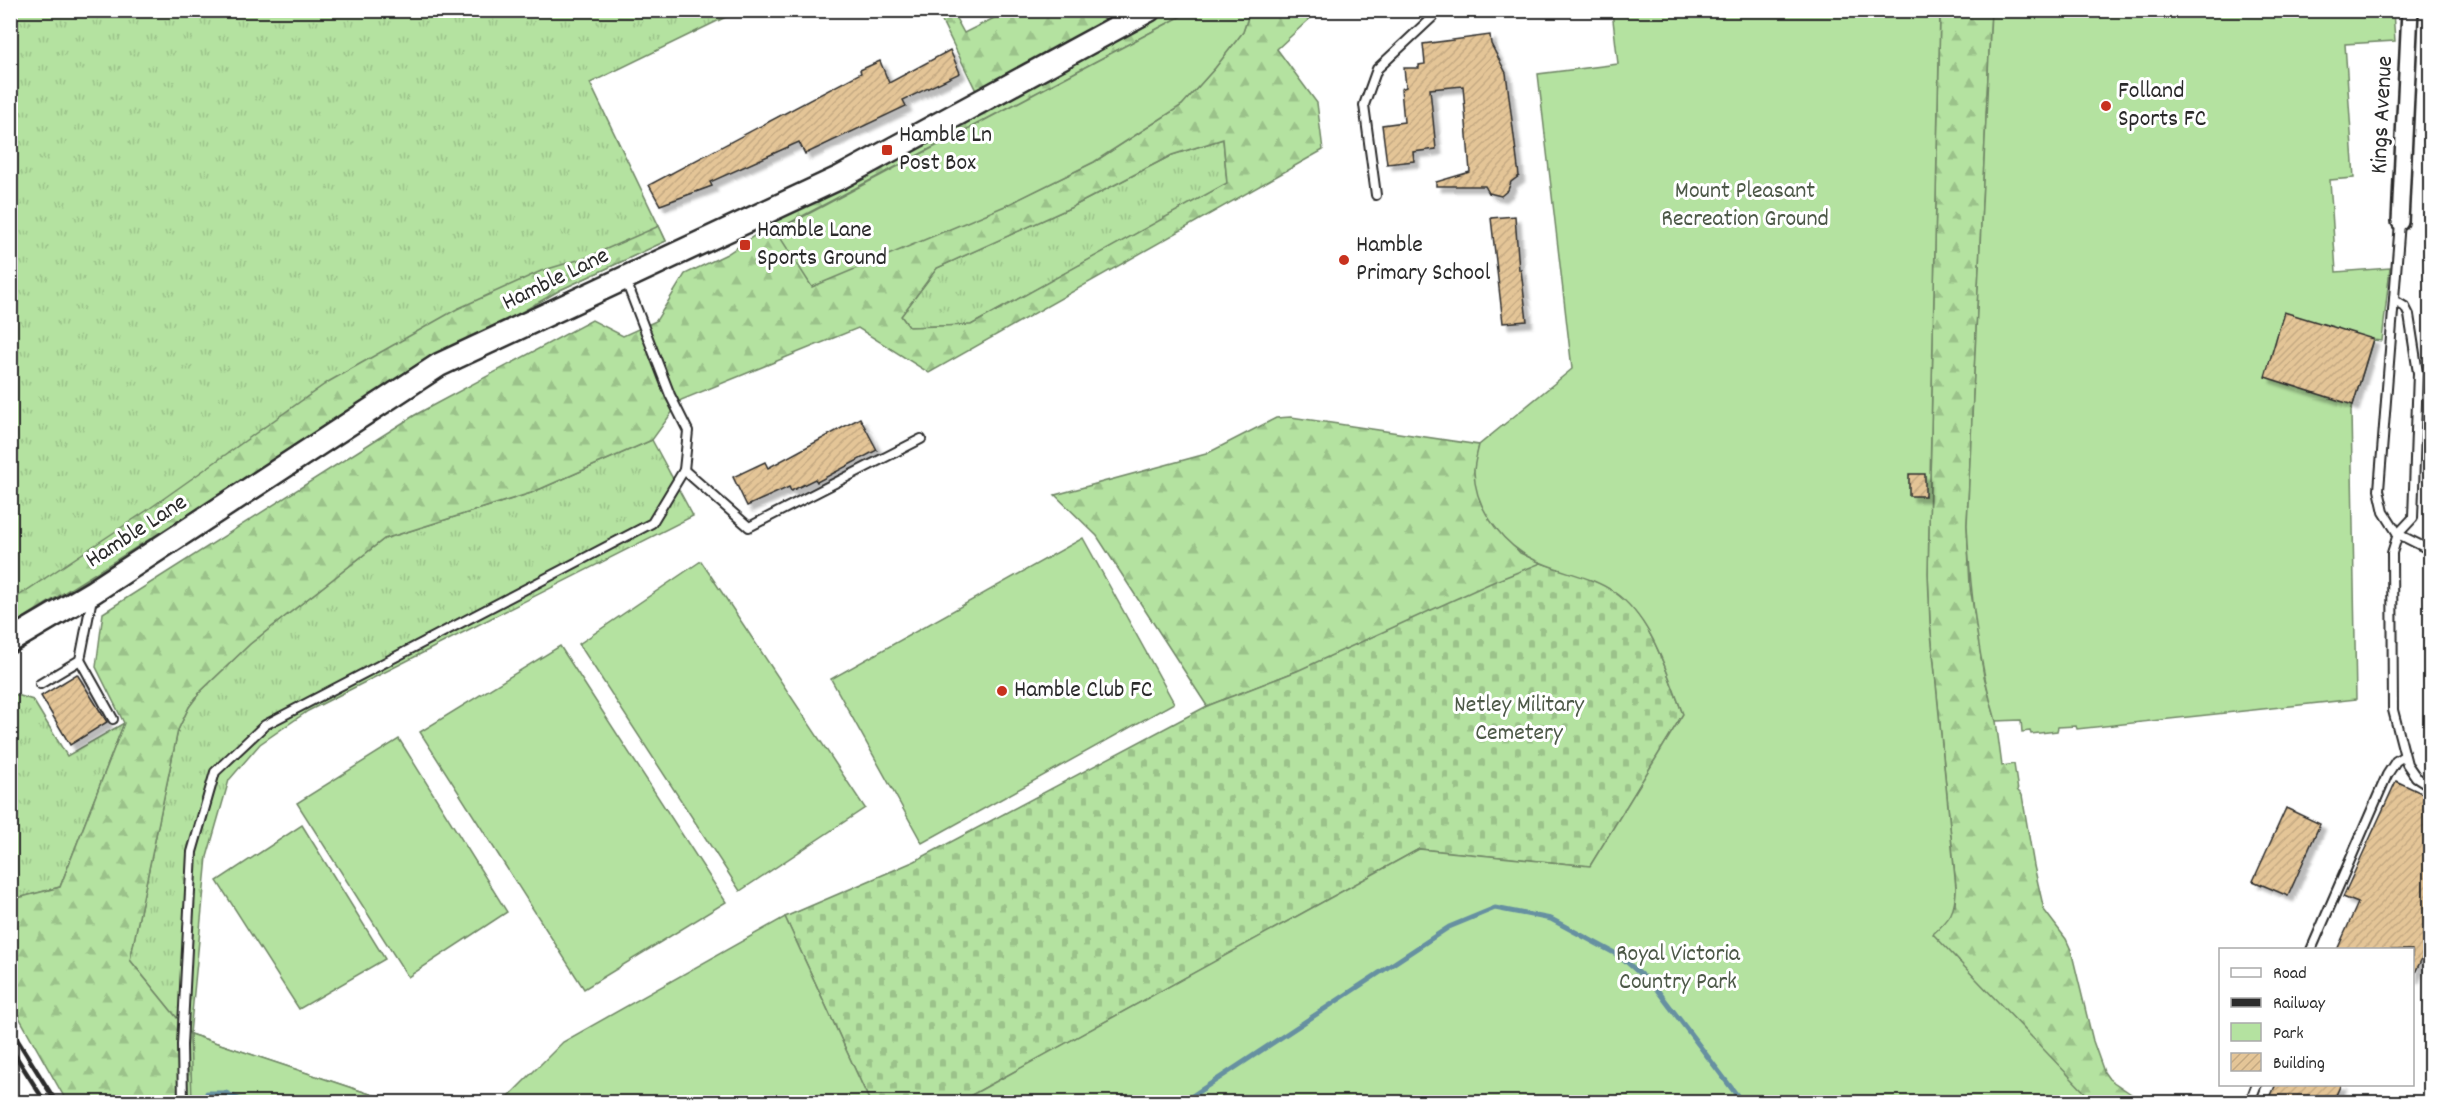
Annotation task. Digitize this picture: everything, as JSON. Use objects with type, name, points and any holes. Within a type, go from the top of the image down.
[{"type":"main road","name":"Hamble Lane","points":[[10,641],[93,592],[440,365],[841,177],[1149,10]]},
{"type":"street","name":"Kings Avenue","points":[[2400,222],[2410,10]]},
{"type":"lane","points":[[1376,195],[1364,105],[1377,69],[1440,10]]},
{"type":"lane","points":[[2400,222],[2379,482],[2384,512],[2398,534],[2430,550]]},
{"type":"lane","points":[[183,1102],[182,1045],[192,852],[214,772],[265,725],[652,523],[684,470],[688,431],[670,395],[624,277]]},
{"type":"lane","points":[[2395,301],[2405,307],[2409,315],[2418,373],[2413,518],[2398,534],[2391,553],[2391,694],[2403,756],[2416,777],[2430,786]]},
{"type":"lane","points":[[684,470],[749,527],[921,439]]},
{"type":"lane","points":[[93,592],[80,660],[113,719]]},
{"type":"lane","points":[[40,684],[80,660]]},
{"type":"lane","points":[[2312,948],[2390,769],[2403,756]]},
{"type":"lane","points":[[2251,1099],[2256,1086]]},
{"type":"green space","points":[[11,11],[738,11],[590,83],[666,241],[560,290],[408,377],[254,477],[11,626]]},
{"type":"green space","points":[[937,11],[952,11],[964,33],[1008,11],[1191,11],[776,230],[1005,206],[1094,162],[1182,105],[1243,32],[1250,11],[1318,11],[1277,49],[1317,103],[1323,150],[929,373],[858,328],[681,400],[652,440],[531,493],[384,539],[250,644],[200,692],[189,707],[178,730],[130,960],[190,1034],[394,1102],[67,1102],[11,1003],[10,900],[60,887],[124,723],[96,667],[103,613],[415,415],[592,320],[623,336],[656,321],[685,274],[727,254],[841,177],[981,101]],"holes":[[[1223,139],[1227,183],[971,325],[909,327],[901,316],[937,268],[1072,207],[1172,155]]]},
{"type":"green space","points":[[1191,11],[1250,11],[1243,32],[1182,105],[1094,162],[1005,206],[812,287],[776,231]]},
{"type":"green space","name":"Mount Pleasant Recreation Ground","points":[[1612,11],[1940,11],[1928,573],[1930,623],[1956,888],[1955,903],[1951,914],[1933,934],[2094,1102],[959,1102],[1419,849],[1590,866],[1683,714],[1657,647],[1639,617],[1627,603],[1606,587],[1529,557],[1505,539],[1487,515],[1480,501],[1474,472],[1479,445],[1572,369],[1538,74],[1618,64]]},
{"type":"green space","name":"Royal Victoria Country Park","points":[[1940,11],[1991,11],[1967,525],[1970,586],[1984,676],[1996,721],[2002,766],[2014,764],[2018,791],[2022,795],[2044,910],[2066,939],[2071,950],[2093,1041],[2104,1072],[2109,1079],[2143,1102],[959,1102],[1419,849],[1297,671],[1207,706],[1097,536],[1055,495],[1206,454],[1276,418],[1291,417],[1479,445],[1474,472],[1480,501],[1490,519],[1520,553],[1541,563],[1955,906],[1956,887],[1930,623],[1928,573]]},
{"type":"green space","points":[[1991,11],[2393,11],[2395,41],[2345,44],[2354,178],[2330,180],[2336,272],[2390,268],[2382,341],[2373,340],[2351,411],[2356,699],[2077,729],[2076,726],[2058,727],[2057,731],[2031,734],[2030,731],[2022,732],[2021,720],[1996,721],[1984,673],[1976,624],[1967,525]]},
{"type":"green space","points":[[1223,139],[1227,184],[971,325],[909,327],[901,316],[937,268],[1072,207],[1172,155]]},
{"type":"green space","points":[[659,226],[666,241],[560,290],[408,377],[11,626],[11,601],[146,511],[328,382],[457,309],[541,271],[588,257]]},
{"type":"green space","points":[[652,440],[693,516],[308,711],[260,744],[229,780],[207,857],[190,1034],[130,960],[178,730],[189,707],[200,692],[250,644],[384,539],[531,493]]},
{"type":"green space","name":"Hamble Club FC","points":[[1083,538],[1174,703],[922,843],[831,679]]},
{"type":"green space","points":[[701,561],[865,808],[740,891],[579,644]]},
{"type":"green space","name":"Netley Military Cemetery","points":[[1541,563],[1597,582],[1614,591],[1627,603],[1639,616],[1657,647],[1683,714],[1590,866],[1419,849],[959,1102],[870,1102],[785,917],[915,861],[1207,706],[1297,671],[1493,582]]},
{"type":"green space","points":[[560,646],[726,902],[584,989],[420,732]]},
{"type":"green space","points":[[10,689],[14,694],[33,700],[67,756],[124,723],[60,887],[11,900]]},
{"type":"green space","points":[[399,739],[507,912],[408,977],[297,803]]},
{"type":"green space","points":[[302,825],[385,959],[299,1009],[217,881]]},
{"type":"green space","points":[[785,917],[870,1102],[503,1102],[563,1042]]},
{"type":"green space","points":[[190,1034],[394,1102],[192,1102]]},
{"type":"building","points":[[1490,35],[1491,44],[1506,73],[1519,176],[1511,182],[1508,190],[1501,196],[1489,193],[1485,186],[1436,186],[1436,182],[1470,172],[1463,86],[1430,89],[1436,149],[1413,152],[1414,161],[1387,164],[1382,125],[1404,122],[1401,89],[1406,87],[1404,68],[1419,68],[1419,65],[1425,64],[1423,44]]},
{"type":"building","points":[[950,50],[960,73],[903,100],[906,106],[805,154],[799,142],[710,182],[712,186],[660,205],[649,185],[880,61],[889,83]]},
{"type":"building","points":[[1515,216],[1519,270],[1521,270],[1527,321],[1503,323],[1491,218]]},
{"type":"building","points":[[2284,312],[2373,339],[2353,405],[2265,377]]},
{"type":"building","points":[[860,418],[877,450],[817,482],[815,479],[791,491],[789,487],[747,506],[733,477],[765,462],[768,468]]},
{"type":"building","points":[[1909,474],[1925,474],[1925,496],[1909,496]]},
{"type":"building","points":[[77,674],[107,722],[70,745],[41,696]]},
{"type":"building","points":[[2396,781],[2430,797],[2430,950],[2426,950],[2414,975],[2414,948],[2338,948],[2358,903],[2343,897]]},
{"type":"building","points":[[2286,808],[2320,824],[2288,896],[2253,881]]},
{"type":"building","points":[[2275,1086],[2340,1086],[2333,1102],[2268,1102]]},
{"type":"waterway","points":[[1183,1102],[1449,927],[1495,908],[1551,919],[1620,956],[1655,987],[1742,1102]]},
{"type":"waterway","points":[[207,1093],[226,1093],[245,1102]]},
{"type":"railway","points":[[10,1028],[56,1102]]},
{"type":"railway","points":[[10,1047],[45,1102]]},
{"type":"place","name":"Folland Sports FC","points":[[2106,106]]},
{"type":"place","name":"Hamble Ln Post Box","points":[[887,150]]},
{"type":"place","name":"Hamble Lane Sports Ground","points":[[745,245]]},
{"type":"place","name":"Hamble Primary School","points":[[1344,260]]},
{"type":"place","name":"Hamble Club FC","points":[[1002,691]]}]
